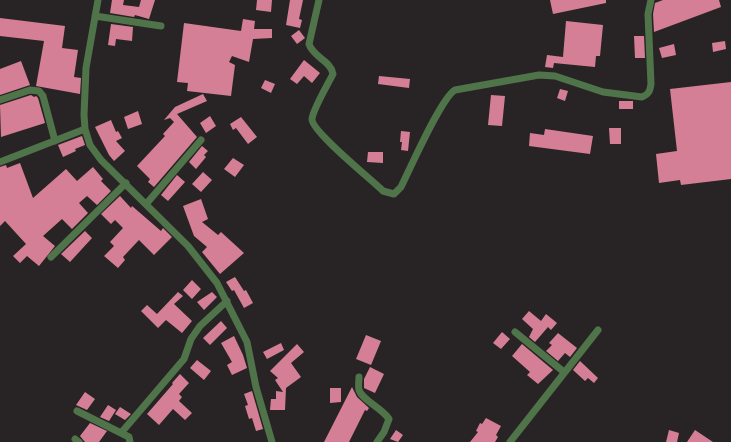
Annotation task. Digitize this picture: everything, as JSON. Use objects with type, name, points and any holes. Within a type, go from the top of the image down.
[{"type":"street","points":[[98,0],[86,68],[84,115],[85,129],[90,145],[101,160],[147,203],[188,246],[217,284],[247,342],[256,387],[272,442]]},
{"type":"street","points":[[319,0],[309,44],[316,55],[330,66],[333,74],[314,112],[312,119],[313,124],[315,129],[326,140],[383,191],[389,194],[394,194],[401,187],[449,93],[454,90],[539,74],[555,76],[603,92],[642,96],[647,94],[650,90],[651,84],[648,14],[651,0]]},
{"type":"street","points":[[95,16],[161,26]]},
{"type":"street","points":[[0,100],[30,90],[39,91],[43,96],[55,140]]},
{"type":"street","points":[[0,162],[85,129]]},
{"type":"street","points":[[147,203],[201,140]]},
{"type":"street","points":[[51,257],[126,183]]},
{"type":"street","points":[[122,433],[184,359],[190,339],[200,326],[227,301]]},
{"type":"street","points":[[510,442],[598,330]]},
{"type":"street","points":[[515,332],[564,372]]},
{"type":"street","points":[[359,377],[358,388],[361,393],[383,410],[389,419],[384,432],[377,442]]},
{"type":"street","points":[[77,411],[129,437],[130,442]]},
{"type":"building","points":[[112,0],[124,0],[123,5],[139,7],[141,0],[155,0],[149,19],[135,15],[134,17],[110,13]]},
{"type":"building","points":[[257,0],[272,0],[271,12],[256,10]]},
{"type":"building","points":[[290,0],[303,0],[299,19],[302,20],[300,28],[286,25]]},
{"type":"building","points":[[550,0],[606,0],[606,3],[553,14]]},
{"type":"building","points":[[663,0],[719,0],[721,7],[654,32],[653,14],[655,3]]},
{"type":"building","points":[[0,18],[65,26],[62,48],[78,50],[74,77],[81,78],[80,94],[36,86],[44,41],[0,36]]},
{"type":"building","points":[[243,19],[255,21],[254,29],[272,29],[272,38],[253,39],[249,62],[232,56],[229,62],[235,65],[231,96],[187,91],[188,83],[177,82],[184,23],[241,31]]},
{"type":"building","points":[[566,21],[603,25],[600,56],[596,56],[595,67],[554,63],[553,68],[545,67],[547,55],[563,57]]},
{"type":"building","points":[[111,24],[133,27],[132,41],[116,39],[115,46],[108,45]]},
{"type":"building","points":[[299,30],[305,38],[297,44],[291,36]]},
{"type":"building","points":[[634,36],[644,36],[645,58],[635,58]]},
{"type":"building","points":[[725,41],[726,49],[713,52],[712,43]]},
{"type":"building","points":[[674,44],[676,55],[662,58],[659,48]]},
{"type":"building","points":[[304,60],[320,73],[312,83],[304,76],[297,84],[290,79]]},
{"type":"building","points":[[21,61],[30,85],[0,95],[0,69]]},
{"type":"building","points":[[379,76],[410,79],[409,88],[378,84]]},
{"type":"building","points":[[265,80],[275,84],[271,93],[261,88]]},
{"type":"building","points":[[731,82],[731,179],[681,185],[680,180],[659,183],[656,154],[677,151],[670,89]]},
{"type":"building","points":[[560,89],[568,91],[565,101],[557,98]]},
{"type":"building","points":[[203,94],[207,101],[177,114],[197,137],[154,187],[148,182],[150,179],[137,166],[165,136],[163,134],[174,122],[170,118],[164,120],[175,107]]},
{"type":"building","points":[[31,95],[38,98],[45,123],[1,137],[0,105]]},
{"type":"building","points":[[491,95],[505,96],[502,126],[488,125]]},
{"type":"building","points":[[619,101],[633,101],[633,109],[619,109]]},
{"type":"building","points":[[138,111],[142,124],[128,129],[124,117]]},
{"type":"building","points":[[210,116],[216,126],[206,133],[200,123]]},
{"type":"building","points":[[241,117],[257,137],[248,144],[236,128],[233,130],[230,124]]},
{"type":"building","points":[[111,120],[116,132],[118,131],[122,138],[116,141],[125,151],[114,161],[109,155],[95,127]]},
{"type":"building","points":[[609,128],[621,128],[621,144],[610,144]]},
{"type":"building","points":[[545,129],[593,136],[590,154],[529,146],[530,133],[544,135]]},
{"type":"building","points":[[401,131],[410,132],[408,151],[401,150]]},
{"type":"building","points":[[82,136],[85,145],[75,149],[76,151],[63,157],[58,145]]},
{"type":"building","points":[[202,146],[208,151],[204,155],[206,157],[196,169],[189,162]]},
{"type":"building","points":[[368,152],[383,152],[383,163],[367,162]]},
{"type":"building","points":[[233,158],[244,165],[235,177],[224,169]]},
{"type":"building","points":[[20,163],[33,198],[66,169],[77,181],[93,167],[103,179],[101,181],[111,191],[97,205],[87,196],[79,203],[88,213],[72,229],[62,219],[43,236],[55,246],[39,266],[27,256],[20,263],[13,256],[26,244],[5,221],[0,226],[0,167],[6,165],[7,168]]},
{"type":"building","points":[[203,172],[212,180],[201,192],[192,184]]},
{"type":"building","points":[[177,175],[185,182],[168,201],[161,195]]},
{"type":"building","points":[[120,196],[131,208],[132,206],[161,231],[163,228],[172,237],[154,255],[139,240],[123,257],[125,260],[118,268],[104,256],[114,246],[110,242],[123,228],[115,220],[111,224],[101,214]]},
{"type":"building","points":[[201,199],[208,219],[202,222],[218,235],[221,232],[244,253],[220,274],[202,252],[207,247],[194,236],[183,206]]},
{"type":"building","points":[[85,231],[92,238],[70,262],[61,254]]},
{"type":"building","points":[[235,277],[244,291],[246,290],[253,303],[244,308],[234,290],[232,291],[226,282]]},
{"type":"building","points":[[192,280],[201,289],[192,299],[183,290]]},
{"type":"building","points":[[178,292],[183,296],[174,304],[192,321],[182,333],[166,320],[158,328],[141,311],[147,305],[157,314]]},
{"type":"building","points":[[212,292],[217,297],[204,310],[197,302]]},
{"type":"building","points":[[529,311],[541,321],[546,314],[557,323],[551,330],[548,327],[535,342],[529,337],[533,329],[522,319]]},
{"type":"building","points":[[221,321],[227,328],[210,345],[203,338]]},
{"type":"building","points":[[502,332],[510,339],[501,349],[493,343]]},
{"type":"building","points":[[558,333],[577,348],[570,357],[565,353],[558,361],[546,351],[552,345],[549,343]]},
{"type":"building","points":[[366,335],[381,341],[371,365],[356,359]]},
{"type":"building","points":[[234,336],[247,368],[232,375],[227,365],[232,362],[221,343]]},
{"type":"building","points":[[281,343],[284,350],[267,359],[263,352]]},
{"type":"building","points":[[297,344],[304,352],[291,363],[301,377],[286,388],[285,410],[270,410],[271,399],[276,399],[276,391],[283,392],[275,380],[278,378],[270,371]]},
{"type":"building","points":[[522,344],[553,370],[538,384],[527,375],[530,372],[512,356]]},
{"type":"building","points":[[197,360],[211,371],[204,380],[190,368]]},
{"type":"building","points":[[580,361],[598,378],[594,383],[588,378],[585,381],[573,370]]},
{"type":"building","points":[[370,367],[384,374],[375,393],[364,388],[364,379]]},
{"type":"building","points":[[180,374],[189,383],[179,394],[182,397],[179,401],[192,413],[185,420],[173,409],[159,425],[147,414]]},
{"type":"building","points":[[352,387],[357,397],[369,408],[367,411],[365,410],[349,442],[324,442]]},
{"type":"building","points":[[330,388],[341,388],[341,402],[330,403]]},
{"type":"building","points":[[252,391],[263,429],[256,431],[252,418],[249,419],[245,406],[248,405],[244,394]]},
{"type":"building","points":[[85,392],[95,399],[87,410],[76,405]]},
{"type":"building","points":[[108,405],[116,410],[109,421],[100,417]]},
{"type":"building","points":[[120,407],[131,414],[125,420],[115,414]]},
{"type":"building","points":[[486,418],[501,426],[496,435],[498,437],[495,442],[470,442],[478,432],[476,431],[480,423],[482,424]]},
{"type":"building","points":[[90,423],[107,431],[99,442],[85,442],[80,436]]},
{"type":"building","points":[[396,430],[403,435],[398,442],[390,439]]},
{"type":"building","points":[[669,430],[679,433],[677,442],[666,442]]},
{"type":"building","points":[[695,430],[713,442],[687,442]]}]
